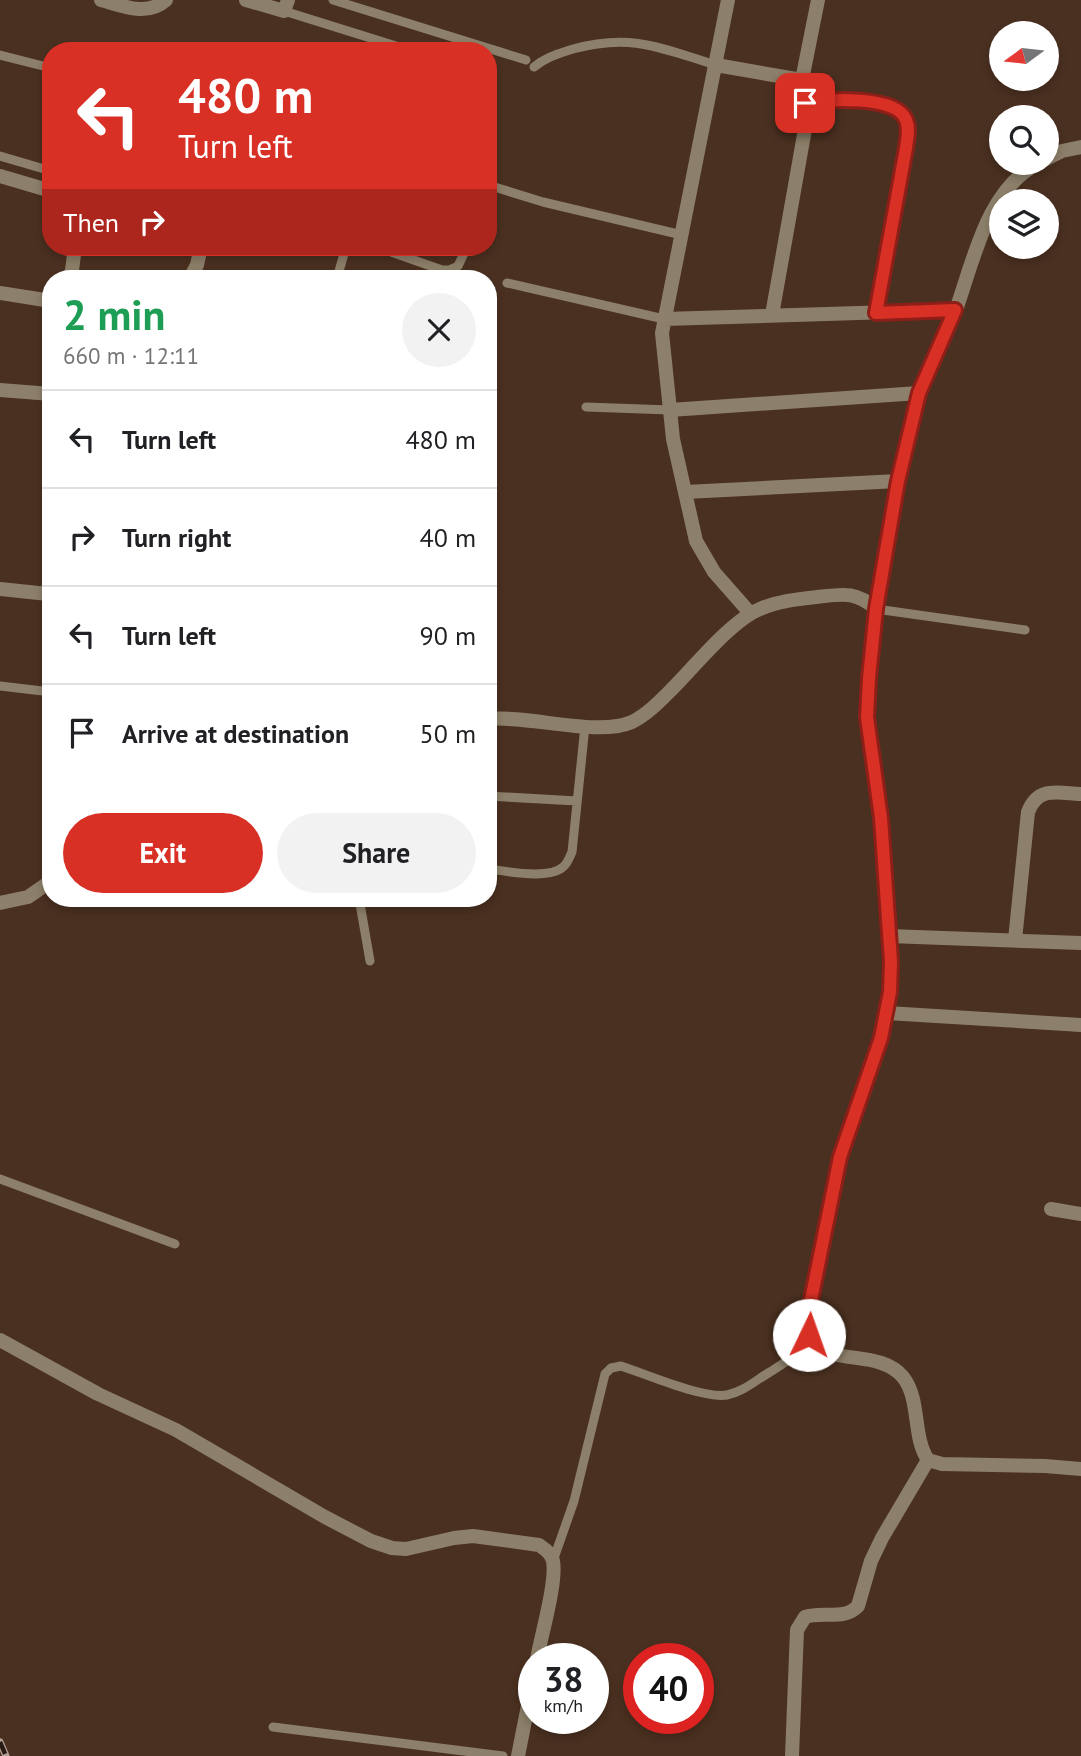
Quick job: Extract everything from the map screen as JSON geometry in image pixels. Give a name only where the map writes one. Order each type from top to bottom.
[{"type":"street","points":[[102,0],[140,10],[159,7],[166,0]]},
{"type":"street","points":[[246,0],[286,6]]},
{"type":"street","points":[[728,0],[662,333],[673,439],[696,541],[714,572],[750,613]]},
{"type":"street","points":[[772,315],[800,164],[805,129],[802,80],[818,0]]},
{"type":"street","points":[[716,65],[802,80]]},
{"type":"street","points":[[805,103],[825,99],[848,99],[892,108],[906,118],[906,148],[876,313]]},
{"type":"street","points":[[1059,152],[1081,147]]},
{"type":"street","points":[[1022,175],[1000,197],[977,248],[955,310],[919,393],[898,481],[876,609],[867,717],[881,818],[890,992],[887,1013],[840,1157],[809,1310],[809,1335],[816,1346],[826,1352],[878,1362],[899,1373],[910,1391],[922,1451],[928,1460],[942,1464],[1081,1469]]},
{"type":"street","points":[[0,176],[42,188]]},
{"type":"street","points":[[0,293],[42,300]]},
{"type":"street","points":[[664,319],[955,310]]},
{"type":"street","points":[[0,390],[42,393]]},
{"type":"street","points":[[670,410],[919,393]]},
{"type":"street","points":[[686,492],[898,481]]},
{"type":"street","points":[[0,589],[42,593]]},
{"type":"street","points":[[497,719],[533,720],[605,728],[632,722],[654,707],[750,613],[783,601],[833,595],[865,598],[876,609]]},
{"type":"street","points":[[1015,940],[1028,812],[1033,800],[1044,793],[1081,794]]},
{"type":"street","points":[[0,902],[28,897],[42,887]]},
{"type":"street","points":[[889,936],[1081,943]]},
{"type":"street","points":[[887,1013],[1081,1025]]},
{"type":"street","points":[[1051,1209],[1081,1214]]},
{"type":"street","points":[[0,1340],[98,1394],[177,1430],[370,1541],[406,1549],[473,1536],[539,1545],[548,1551],[553,1561],[553,1576],[540,1643]]},
{"type":"street","points":[[792,1756],[797,1630],[800,1622],[814,1614],[841,1615],[854,1611],[858,1606],[871,1561],[882,1538],[928,1460]]},
{"type":"street","points":[[518,1756],[522,1734]]},
{"type":"lane","points":[[333,0],[462,42]]},
{"type":"lane","points":[[286,6],[387,42]]},
{"type":"lane","points":[[497,53],[530,64],[596,44],[624,41],[645,43],[716,65]]},
{"type":"lane","points":[[0,55],[42,66]]},
{"type":"lane","points":[[0,156],[42,168]]},
{"type":"lane","points":[[497,188],[543,202],[682,235]]},
{"type":"lane","points":[[402,256],[442,270]]},
{"type":"lane","points":[[507,283],[664,319]]},
{"type":"lane","points":[[586,407],[670,410]]},
{"type":"lane","points":[[876,609],[1025,629]]},
{"type":"lane","points":[[0,686],[42,691]]},
{"type":"lane","points":[[497,870],[545,874],[557,872],[566,866],[572,852],[585,726]]},
{"type":"lane","points":[[497,797],[577,801]]},
{"type":"lane","points":[[361,907],[370,961]]},
{"type":"lane","points":[[0,1179],[175,1244]]},
{"type":"lane","points":[[553,1561],[574,1501],[605,1374],[611,1368],[621,1366],[699,1392],[715,1396],[729,1395],[744,1389],[789,1361],[802,1350],[809,1335]]},
{"type":"lane","points":[[273,1727],[503,1756]]},
{"type":"railway","points":[[0,1742],[6,1756]]},
{"type":"route","points":[[805,103],[825,99],[848,99],[885,106],[899,111],[906,118],[906,148],[876,313],[955,310],[919,393],[898,481],[876,609],[867,717],[881,818],[891,962],[890,992],[881,1038],[840,1157],[809,1310],[809,1335]]}]
